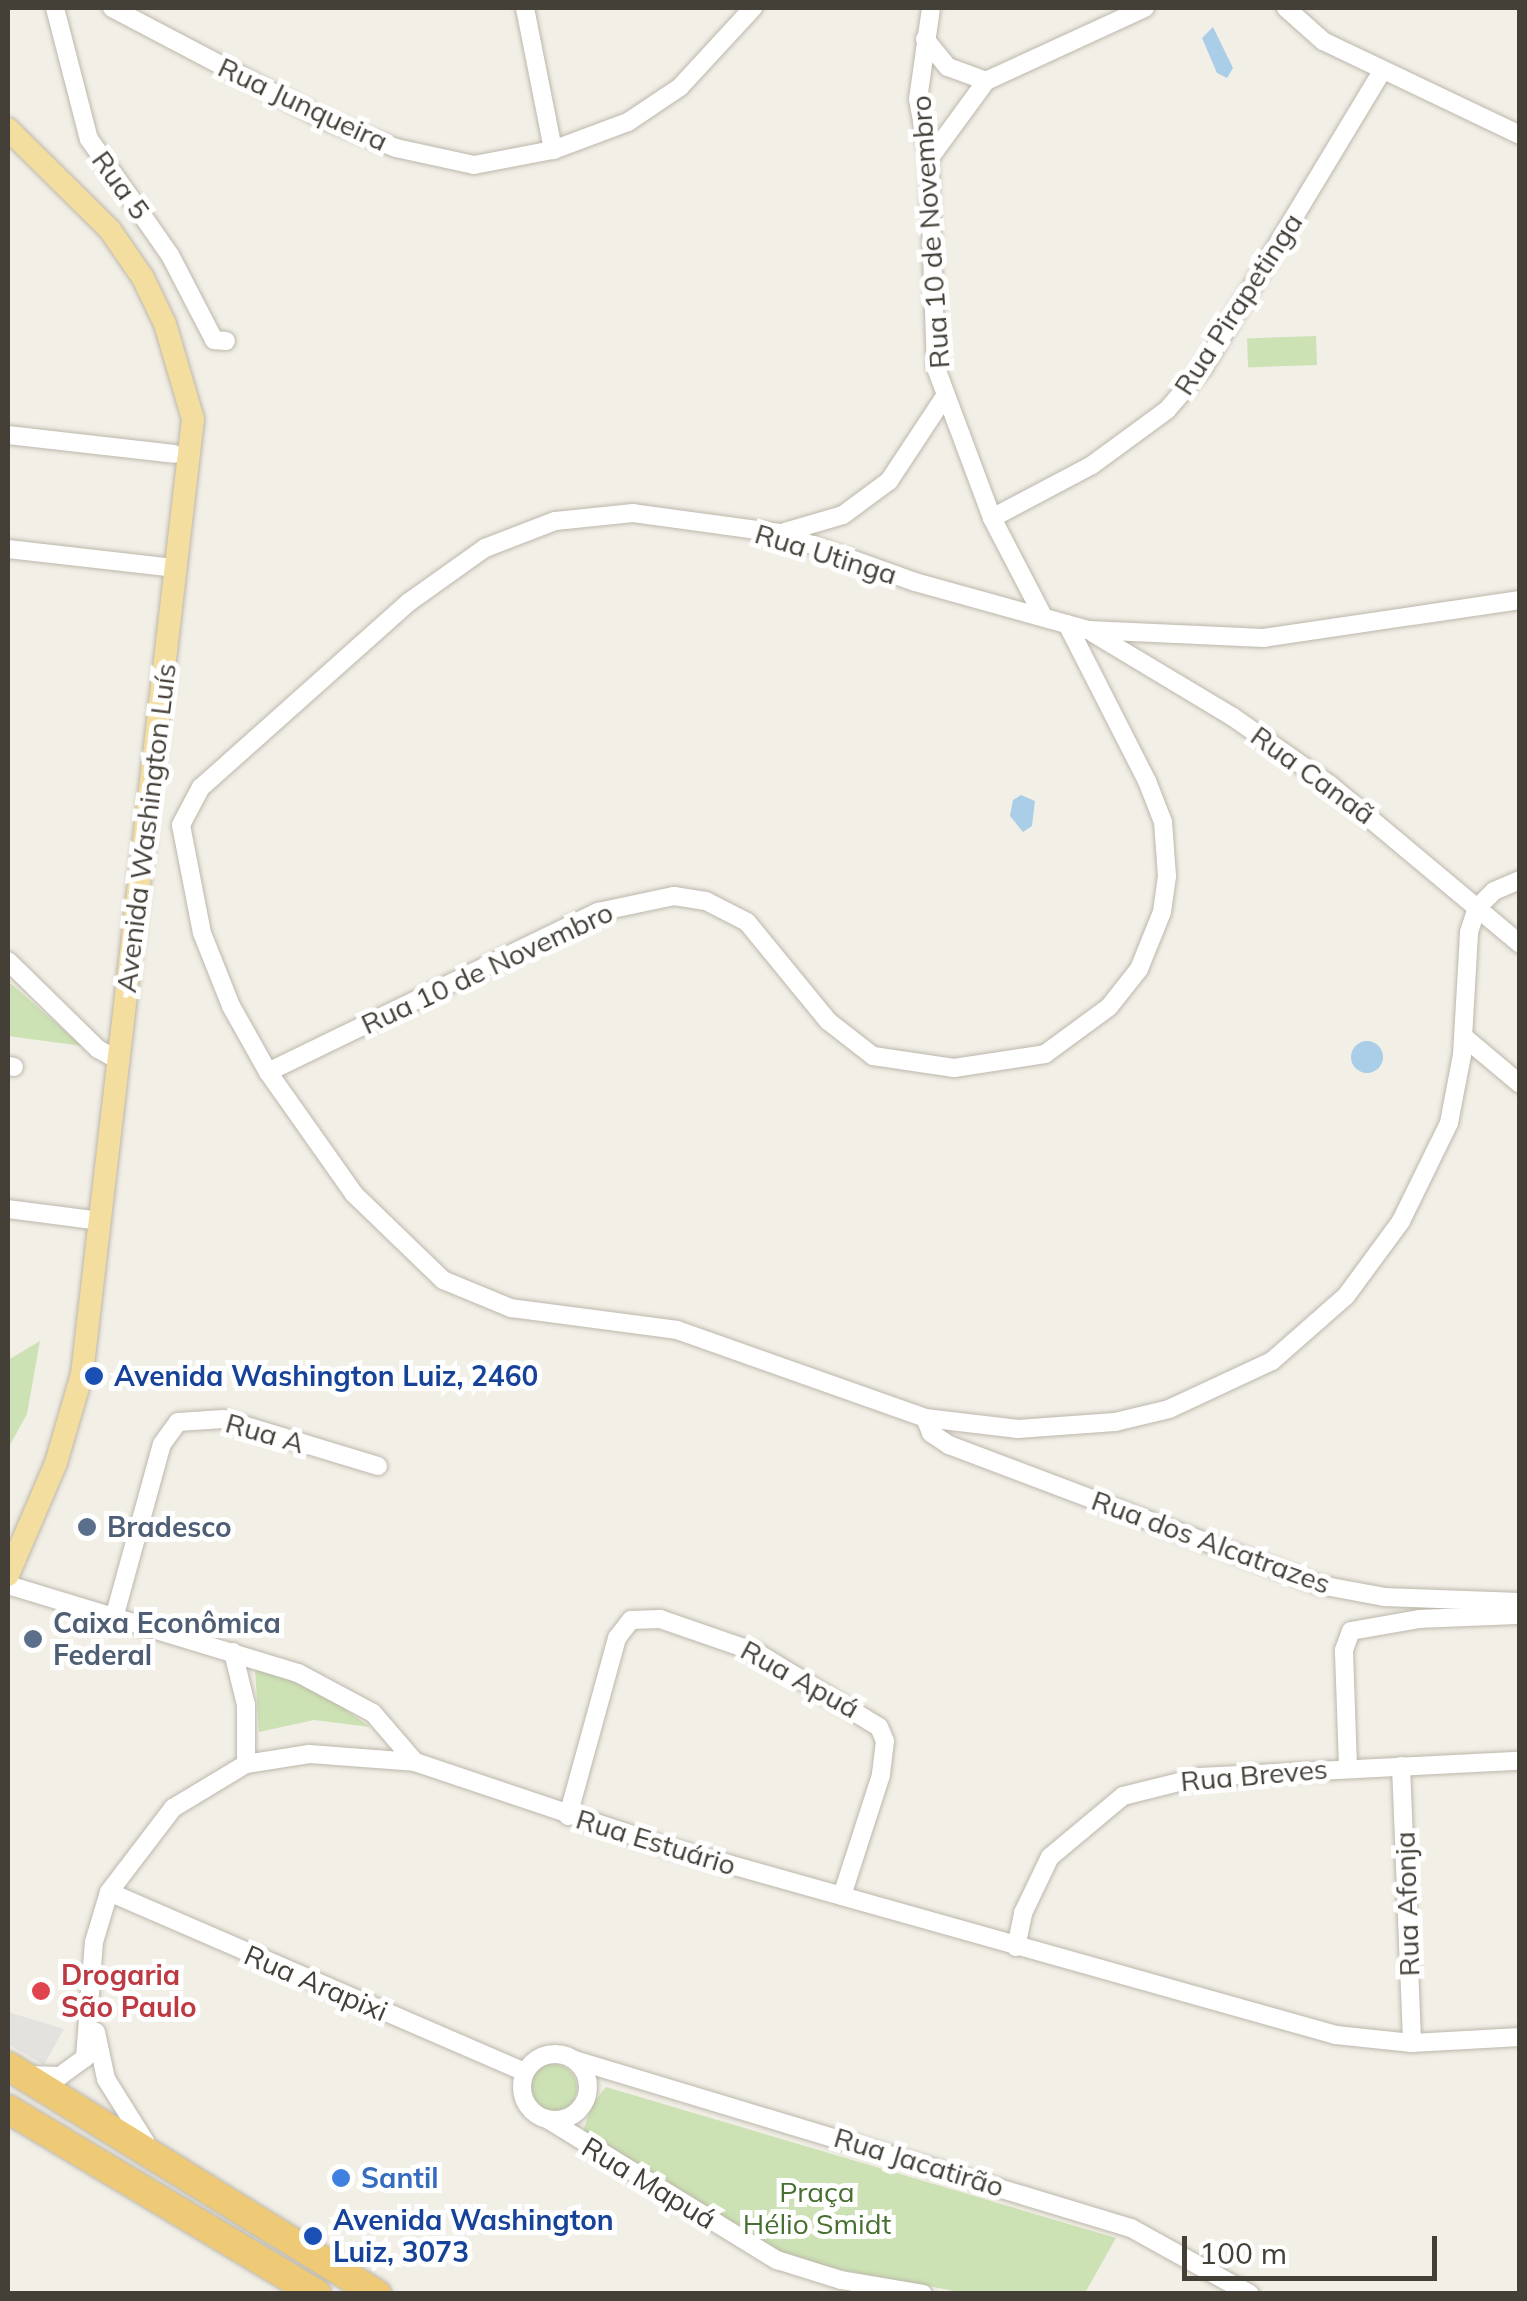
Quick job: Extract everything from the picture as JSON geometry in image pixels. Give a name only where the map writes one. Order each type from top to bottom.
[{"type":"highway","points":[[13,2070],[376,2294]]},
{"type":"highway","points":[[8,2109],[317,2294]]},
{"type":"main road","name":"Avenida Washington Luís","points":[[8,128],[110,230],[143,278],[165,324],[192,419],[76,1401],[8,1575]]},
{"type":"street","name":"Rua 5","points":[[55,8],[88,140],[170,254],[214,340],[226,341]]},
{"type":"street","name":"Rua Junqueira","points":[[112,8],[325,120],[396,148],[474,165],[554,150],[628,122],[659,103],[753,8]]},
{"type":"street","points":[[525,8],[554,150]]},
{"type":"street","name":"Rua 10 de Novembro","points":[[931,8],[918,99],[929,159],[930,300],[945,396],[992,518],[1042,616]]},
{"type":"street","points":[[929,159],[986,81],[1145,8]]},
{"type":"street","points":[[1286,8],[1324,41],[1520,135]]},
{"type":"street","points":[[924,39],[948,67],[986,81]]},
{"type":"street","name":"Rua Pirapetinga","points":[[992,518],[1092,465],[1168,410],[1203,368],[1382,71]]},
{"type":"street","points":[[779,533],[809,528],[862,504],[889,481],[945,396]]},
{"type":"street","points":[[8,436],[174,454]]},
{"type":"street","name":"Rua Utinga","points":[[181,825],[200,788],[409,602],[485,548],[555,522],[599,514],[779,533],[915,582],[1088,630],[1264,638],[1520,600]]},
{"type":"street","points":[[8,550],[167,567]]},
{"type":"street","name":"Rua 10 de Novembro","points":[[268,1072],[598,912],[674,896],[706,901],[747,922],[828,1021],[873,1056],[954,1068],[1045,1054],[1098,1017],[1139,969],[1162,912],[1167,876],[1163,822],[1147,781],[1067,624]]},
{"type":"street","name":"Rua Canaã","points":[[1088,630],[1233,716],[1330,785],[1520,944]]},
{"type":"street","name":"Rua dos Alcatrazes","points":[[181,825],[202,932],[231,1006],[268,1072],[354,1194],[413,1255],[461,1290],[534,1312],[677,1330],[925,1418],[1018,1430],[1115,1422],[1170,1409],[1272,1361],[1346,1296],[1401,1221],[1449,1123],[1464,1038],[1465,966],[1477,908]]},
{"type":"street","points":[[1477,908],[1494,891],[1520,880]]},
{"type":"street","points":[[8,960],[98,1050],[118,1060]]},
{"type":"street","points":[[1464,1038],[1520,1084]]},
{"type":"street","points":[[8,1208],[100,1222]]},
{"type":"street","name":"Rua dos Alcatrazes","points":[[925,1418],[930,1434],[949,1444],[1320,1585],[1384,1597],[1520,1602]]},
{"type":"street","name":"Rua A","points":[[114,1618],[162,1444],[178,1422],[222,1419],[378,1466]]},
{"type":"street","name":"Rua Estuário","points":[[8,1585],[232,1652],[337,1691],[373,1713],[415,1762],[568,1816],[1016,1947],[1335,2028],[1412,2042],[1466,2030],[1520,2037]]},
{"type":"street","points":[[1348,1768],[1344,1650],[1350,1631],[1420,1619],[1520,1615]]},
{"type":"street","name":"Rua Apuá","points":[[568,1816],[617,1638],[631,1620],[660,1619],[756,1652],[878,1727],[885,1741],[881,1775],[842,1896]]},
{"type":"street","points":[[232,1652],[246,1705],[246,1764]]},
{"type":"street","points":[[13,2070],[60,2076],[77,2068],[89,2046],[94,1942],[109,1892],[173,1808],[246,1764],[343,1754],[415,1762]]},
{"type":"street","name":"Rua Breves","points":[[1016,1947],[1023,1913],[1050,1857],[1123,1796],[1198,1777],[1520,1761]]},
{"type":"street","name":"Rua Afonja","points":[[1402,1766],[1412,2042]]},
{"type":"street","name":"Rua Arapixi","points":[[109,1892],[525,2072]]},
{"type":"street","points":[[92,2006],[106,2079],[140,2137],[170,2168]]},
{"type":"street","points":[[546,2054],[575,2060],[587,2078],[585,2100],[570,2116],[549,2120],[525,2102],[525,2072],[546,2054]]},
{"type":"street","name":"Rua Jacatirão","points":[[575,2060],[1131,2228],[1250,2294]]},
{"type":"street","name":"Rua Mapuá","points":[[549,2120],[777,2260],[842,2280],[922,2294]]},
{"type":"green space","points":[[1316,336],[1317,365],[1248,367],[1247,338]]},
{"type":"green space","points":[[8,981],[82,1046],[8,1036]]},
{"type":"green space","points":[[40,1341],[27,1414],[10,1445],[8,1360]]},
{"type":"green space","points":[[255,1668],[319,1691],[370,1727],[314,1720],[259,1732]]},
{"type":"green space","points":[[553,2064],[570,2071],[577,2088],[570,2105],[553,2112],[536,2105],[529,2088],[536,2071]]},
{"type":"green space","name":"Praça Hélio Smidt","points":[[606,2087],[1116,2238],[1085,2293],[965,2293],[796,2261],[582,2135],[591,2106]]},
{"type":"shaded area","points":[[8,2012],[64,2029],[44,2065],[8,2044]]},
{"type":"water","points":[[1213,27],[1233,68],[1227,78],[1217,73],[1202,38]]},
{"type":"water","points":[[1021,795],[1035,801],[1032,826],[1023,832],[1010,816],[1013,800]]},
{"type":"water","points":[[1367,1041],[1378,1046],[1383,1057],[1378,1068],[1367,1073],[1356,1068],[1351,1057],[1356,1046]]},
{"type":"place","name":"Avenida Washington Luiz, 2460","points":[[94,1376]]},
{"type":"place","name":"Bradesco","points":[[87,1527]]},
{"type":"place","name":"Caixa Econômica Federal","points":[[33,1639]]},
{"type":"place","name":"Drogaria São Paulo","points":[[41,1991]]},
{"type":"place","name":"Santil","points":[[341,2178]]},
{"type":"place","name":"Avenida Washington Luiz, 3073","points":[[313,2236]]}]
